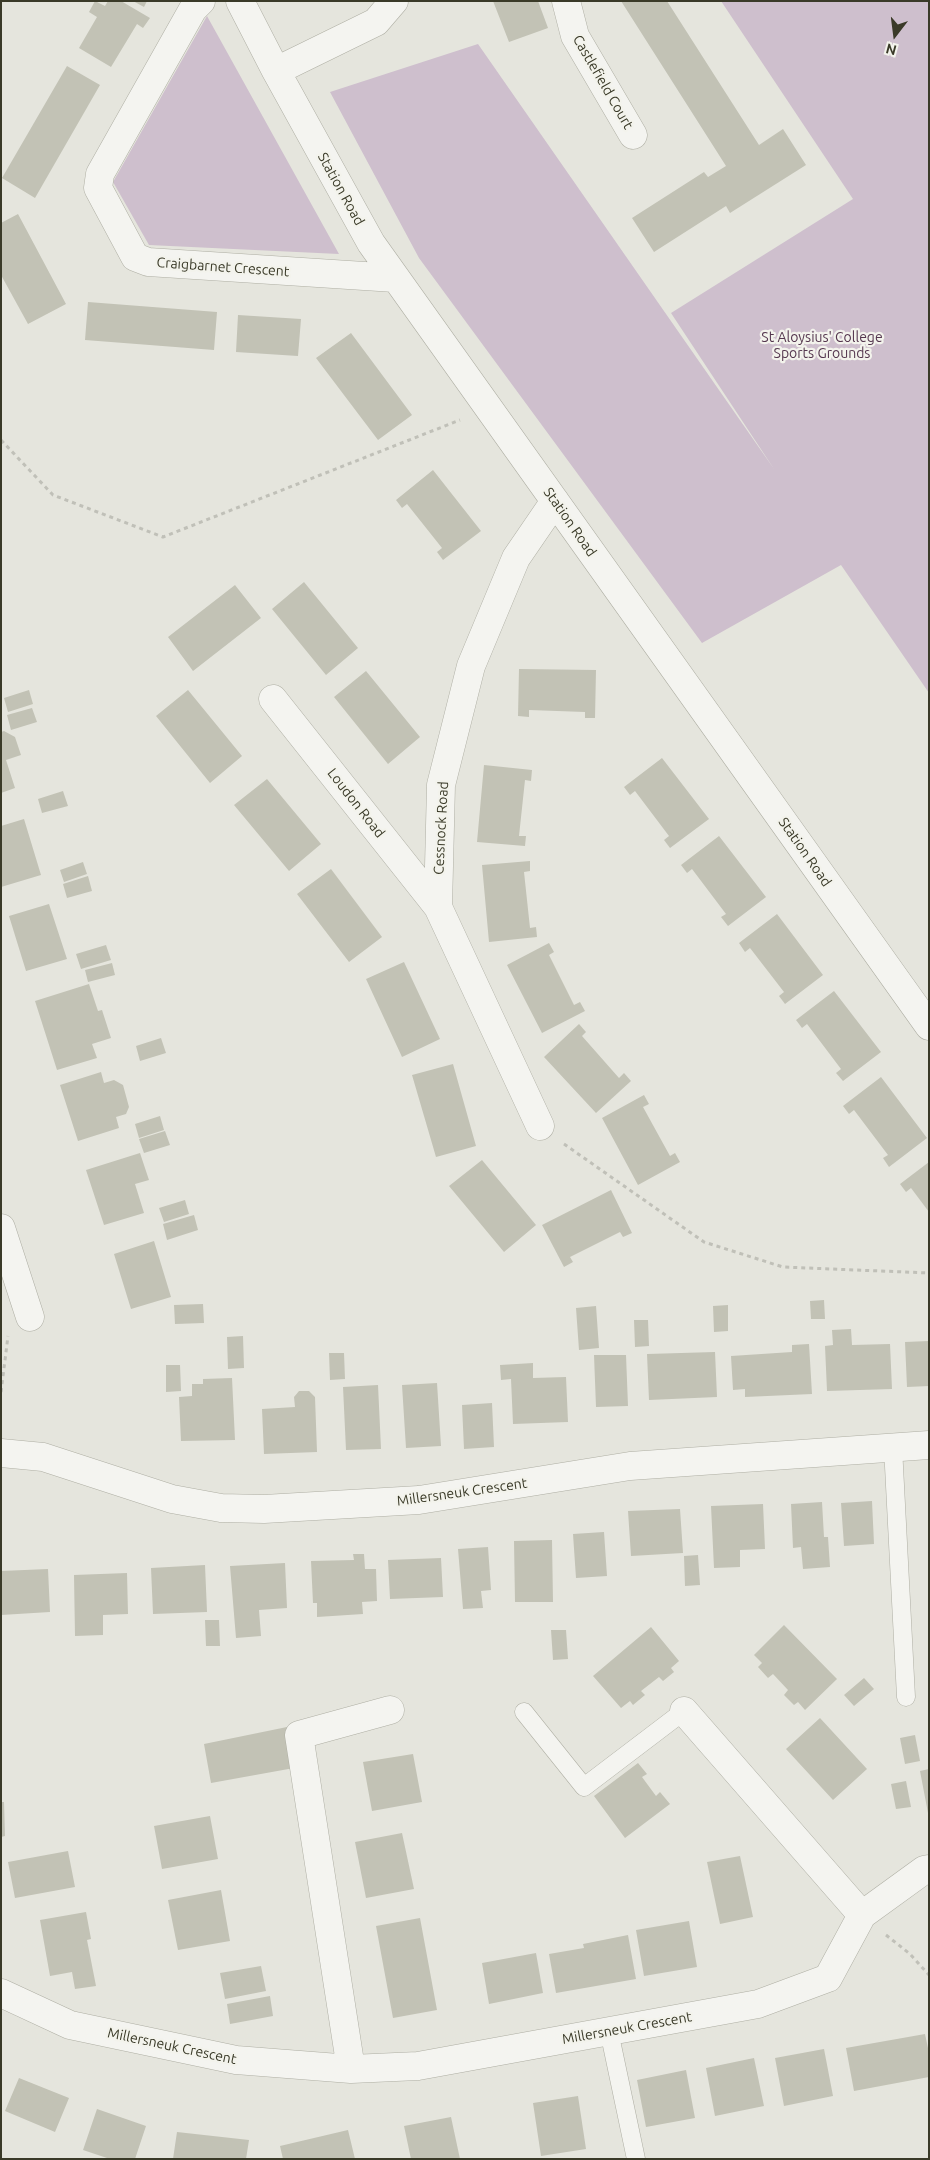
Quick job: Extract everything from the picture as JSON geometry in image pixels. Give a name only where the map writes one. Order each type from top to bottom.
[{"type":"street","name":"Craigbarnet Crescent","points":[[201,1],[194,9],[100,174],[98,188],[134,257],[148,262],[395,278]]},
{"type":"street","name":"Station Road","points":[[240,1],[276,71],[371,243],[929,1026]]},
{"type":"street","points":[[276,71],[376,22],[394,1]]},
{"type":"street","name":"Castlefield Court","points":[[566,1],[575,36],[633,134]]},
{"type":"street","name":"Cessnock Road","points":[[540,1126],[438,907],[441,785],[471,666],[516,558],[555,501]]},
{"type":"street","name":"Loudon Road","points":[[273,699],[438,907]]},
{"type":"street","points":[[1,1228],[30,1317]]},
{"type":"street","name":"Millersneuk Crescent","points":[[1,1453],[42,1457],[172,1499],[221,1508],[264,1509],[419,1500],[630,1466],[929,1445]]},
{"type":"street","points":[[351,2070],[299,1735],[390,1710]]},
{"type":"street","points":[[684,1710],[862,1915]]},
{"type":"street","name":"Millersneuk Crescent","points":[[1,1993],[70,2024],[236,2060],[351,2070],[418,2066],[758,2004],[828,1978],[862,1915],[924,1870],[929,1869]]},
{"type":"lane","points":[[893,1447],[906,1697]]},
{"type":"lane","points":[[524,1712],[584,1787],[684,1710]]},
{"type":"lane","points":[[609,2031],[636,2159]]},
{"type":"path","points":[[1,440],[52,495],[163,537],[488,408]]},
{"type":"path","points":[[540,1126],[704,1242],[783,1266],[929,1273]]},
{"type":"path","points":[[1,1392],[9,1325],[30,1317]]},
{"type":"path","points":[[862,1915],[910,1954],[929,1975]]},
{"type":"green space","name":"St Aloysius' College Sports Grounds","points":[[721,1],[929,1],[929,693],[841,565],[702,643],[419,258],[330,92],[478,44],[774,469],[671,313],[853,199]]},
{"type":"green space","points":[[207,16],[339,254],[149,245],[113,182]]},
{"type":"building","points":[[95,1],[105,6],[108,1],[121,1],[150,18],[143,28],[137,24],[111,67],[79,48],[97,17],[89,12]]},
{"type":"building","points":[[133,1],[147,1],[144,7]]},
{"type":"building","points":[[493,1],[538,1],[548,28],[509,42]]},
{"type":"building","points":[[621,1],[667,1],[759,145],[783,129],[806,165],[730,213],[726,206],[654,252],[632,218],[704,172],[708,177],[726,166]]},
{"type":"building","points":[[67,66],[100,85],[35,198],[2,178]]},
{"type":"building","points":[[18,214],[66,304],[28,324],[1,275],[1,223]]},
{"type":"building","points":[[88,302],[217,312],[214,350],[85,340]]},
{"type":"building","points":[[238,315],[301,319],[298,356],[236,352]]},
{"type":"building","points":[[351,333],[412,415],[378,440],[316,358]]},
{"type":"building","points":[[433,470],[481,531],[443,560],[437,552],[442,548],[407,504],[402,508],[396,500]]},
{"type":"building","points":[[304,582],[358,648],[326,675],[272,609]]},
{"type":"building","points":[[235,585],[261,618],[193,671],[168,637]]},
{"type":"building","points":[[519,669],[596,670],[595,718],[585,718],[585,712],[529,710],[529,717],[518,716]]},
{"type":"building","points":[[366,671],[420,737],[388,764],[334,697]]},
{"type":"building","points":[[29,690],[33,704],[8,712],[4,698]]},
{"type":"building","points":[[188,690],[242,756],[210,783],[156,716]]},
{"type":"building","points":[[32,708],[37,722],[11,730],[7,715]]},
{"type":"building","points":[[4,731],[15,737],[21,755],[6,760],[15,788],[1,793],[1,732]]},
{"type":"building","points":[[662,758],[709,819],[670,848],[664,840],[669,836],[635,791],[630,795],[624,787]]},
{"type":"building","points":[[484,765],[532,770],[531,781],[525,780],[519,836],[526,836],[525,846],[477,842]]},
{"type":"building","points":[[267,779],[321,844],[289,871],[234,805]]},
{"type":"building","points":[[63,791],[68,806],[42,813],[38,799]]},
{"type":"building","points":[[24,819],[41,875],[1,887],[1,826]]},
{"type":"building","points":[[719,836],[766,897],[728,926],[721,917],[726,914],[692,869],[687,873],[681,865]]},
{"type":"building","points":[[530,861],[530,871],[524,872],[530,928],[536,927],[537,937],[489,942],[482,865]]},
{"type":"building","points":[[83,862],[87,874],[64,882],[60,870]]},
{"type":"building","points":[[331,869],[382,937],[349,962],[297,894]]},
{"type":"building","points":[[88,876],[92,891],[67,898],[63,884]]},
{"type":"building","points":[[49,904],[67,959],[26,971],[9,916]]},
{"type":"building","points":[[777,914],[823,975],[785,1004],[779,996],[784,992],[750,948],[745,952],[739,943]]},
{"type":"building","points":[[549,943],[554,952],[549,955],[574,1005],[580,1002],[585,1011],[542,1033],[507,965]]},
{"type":"building","points":[[106,945],[111,960],[81,969],[76,954]]},
{"type":"building","points":[[404,962],[440,1039],[402,1057],[366,979]]},
{"type":"building","points":[[112,963],[115,975],[88,982],[85,970]]},
{"type":"building","points":[[89,984],[98,1011],[102,1010],[111,1038],[92,1044],[97,1058],[57,1070],[35,1001]]},
{"type":"building","points":[[834,991],[881,1052],[843,1081],[836,1073],[841,1069],[807,1024],[802,1028],[796,1020]]},
{"type":"building","points":[[579,1024],[586,1032],[582,1036],[619,1078],[624,1073],[631,1081],[596,1113],[544,1057]]},
{"type":"building","points":[[161,1038],[166,1053],[140,1061],[136,1046]]},
{"type":"building","points":[[453,1064],[476,1146],[436,1157],[412,1075]]},
{"type":"building","points":[[101,1072],[104,1083],[114,1080],[123,1085],[129,1107],[126,1114],[116,1117],[119,1128],[78,1141],[60,1085]]},
{"type":"building","points":[[881,1077],[927,1138],[889,1167],[883,1158],[888,1155],[854,1110],[849,1114],[843,1106]]},
{"type":"building","points":[[644,1095],[649,1104],[643,1107],[670,1156],[675,1153],[680,1162],[638,1185],[602,1118]]},
{"type":"building","points":[[160,1116],[164,1130],[139,1138],[135,1124]]},
{"type":"building","points":[[165,1131],[170,1145],[144,1153],[139,1139]]},
{"type":"building","points":[[140,1153],[149,1180],[135,1184],[144,1213],[104,1225],[86,1170]]},
{"type":"building","points":[[482,1160],[536,1225],[504,1252],[449,1186]]},
{"type":"building","points":[[929,1162],[929,1212],[911,1188],[906,1192],[900,1184]]},
{"type":"building","points":[[611,1190],[632,1233],[623,1237],[620,1232],[570,1257],[573,1262],[564,1267],[542,1225]]},
{"type":"building","points":[[185,1200],[189,1214],[164,1222],[159,1208]]},
{"type":"building","points":[[194,1215],[198,1230],[167,1240],[163,1224]]},
{"type":"building","points":[[154,1241],[171,1297],[131,1309],[114,1254]]},
{"type":"building","points":[[824,1300],[825,1319],[811,1319],[810,1301]]},
{"type":"building","points":[[203,1304],[204,1323],[175,1324],[174,1305]]},
{"type":"building","points":[[728,1305],[728,1331],[714,1332],[713,1306]]},
{"type":"building","points":[[596,1306],[599,1348],[579,1350],[576,1308]]},
{"type":"building","points":[[634,1320],[648,1320],[649,1346],[635,1347]]},
{"type":"building","points":[[851,1329],[852,1345],[890,1344],[892,1389],[827,1391],[825,1346],[833,1345],[832,1330]]},
{"type":"building","points":[[243,1336],[244,1368],[228,1369],[227,1337]]},
{"type":"building","points":[[929,1341],[929,1386],[907,1387],[905,1342]]},
{"type":"building","points":[[809,1344],[812,1394],[745,1397],[745,1389],[733,1390],[731,1356],[792,1352],[792,1345]]},
{"type":"building","points":[[715,1352],[717,1397],[649,1400],[647,1354]]},
{"type":"building","points":[[329,1353],[344,1353],[345,1379],[330,1380]]},
{"type":"building","points":[[594,1355],[626,1355],[628,1406],[596,1407]]},
{"type":"building","points":[[533,1363],[533,1378],[566,1377],[568,1422],[513,1424],[511,1379],[501,1380],[500,1365]]},
{"type":"building","points":[[166,1365],[180,1365],[181,1391],[166,1392]]},
{"type":"building","points":[[232,1378],[235,1440],[181,1441],[179,1397],[192,1396],[192,1384],[203,1384],[203,1379]]},
{"type":"building","points":[[437,1383],[441,1446],[406,1448],[402,1385]]},
{"type":"building","points":[[378,1385],[381,1449],[346,1450],[343,1387]]},
{"type":"building","points":[[299,1391],[309,1391],[315,1397],[317,1452],[264,1454],[262,1409],[295,1407],[294,1397]]},
{"type":"building","points":[[492,1403],[494,1447],[464,1449],[462,1405]]},
{"type":"building","points":[[872,1501],[874,1544],[844,1546],[841,1503]]},
{"type":"building","points":[[822,1502],[824,1537],[828,1537],[830,1567],[803,1569],[801,1547],[793,1548],[791,1504]]},
{"type":"building","points":[[763,1504],[765,1549],[740,1550],[740,1567],[714,1568],[711,1506]]},
{"type":"building","points":[[680,1509],[683,1553],[631,1556],[628,1511]]},
{"type":"building","points":[[604,1532],[607,1576],[576,1578],[573,1534]]},
{"type":"building","points":[[552,1540],[553,1602],[515,1602],[514,1541]]},
{"type":"building","points":[[488,1547],[491,1590],[481,1591],[483,1608],[463,1609],[458,1549]]},
{"type":"building","points":[[353,1554],[364,1554],[365,1569],[376,1569],[377,1601],[362,1602],[363,1614],[317,1617],[317,1603],[313,1603],[311,1561],[354,1560]]},
{"type":"building","points":[[698,1555],[700,1585],[685,1586],[684,1556]]},
{"type":"building","points":[[441,1558],[443,1597],[390,1599],[388,1560]]},
{"type":"building","points":[[285,1563],[287,1608],[259,1610],[261,1636],[236,1638],[230,1566]]},
{"type":"building","points":[[205,1565],[207,1612],[153,1614],[151,1568]]},
{"type":"building","points":[[48,1569],[50,1612],[1,1615],[1,1571]]},
{"type":"building","points":[[127,1573],[128,1614],[103,1615],[103,1635],[75,1636],[74,1575]]},
{"type":"building","points":[[205,1620],[219,1620],[220,1646],[206,1646]]},
{"type":"building","points":[[784,1625],[837,1679],[805,1710],[798,1702],[794,1705],[784,1695],[788,1690],[773,1674],[768,1678],[758,1667],[762,1663],[754,1655]]},
{"type":"building","points":[[651,1627],[679,1661],[671,1668],[674,1672],[663,1681],[659,1677],[641,1691],[645,1695],[633,1705],[630,1701],[621,1708],[593,1676]]},
{"type":"building","points":[[551,1630],[566,1630],[568,1659],[553,1660]]},
{"type":"building","points":[[864,1678],[874,1689],[854,1706],[844,1695]]},
{"type":"building","points":[[820,1718],[867,1769],[833,1800],[786,1749]]},
{"type":"building","points":[[287,1727],[294,1768],[211,1783],[204,1744]]},
{"type":"building","points":[[915,1735],[920,1761],[905,1764],[900,1738]]},
{"type":"building","points":[[413,1754],[422,1802],[372,1811],[363,1762]]},
{"type":"building","points":[[638,1763],[647,1774],[642,1777],[656,1796],[660,1792],[670,1804],[625,1838],[594,1796]]},
{"type":"building","points":[[929,1769],[929,1813],[928,1813],[920,1771]]},
{"type":"building","points":[[906,1781],[911,1807],[896,1809],[891,1784]]},
{"type":"building","points":[[1,1802],[4,1802],[5,1836],[1,1837]]},
{"type":"building","points":[[210,1816],[218,1859],[162,1869],[154,1826]]},
{"type":"building","points":[[402,1833],[414,1889],[366,1898],[355,1842]]},
{"type":"building","points":[[68,1851],[75,1887],[15,1898],[8,1862]]},
{"type":"building","points":[[740,1856],[753,1917],[720,1924],[707,1862]]},
{"type":"building","points":[[221,1890],[230,1941],[178,1950],[168,1900]]},
{"type":"building","points":[[86,1912],[91,1939],[87,1940],[96,1986],[75,1989],[72,1972],[50,1976],[40,1920]]},
{"type":"building","points":[[420,1918],[437,2010],[393,2018],[376,1926]]},
{"type":"building","points":[[689,1921],[697,1967],[644,1976],[636,1930]]},
{"type":"building","points":[[628,1935],[636,1979],[556,1993],[549,1954],[584,1948],[583,1944]]},
{"type":"building","points":[[536,1953],[543,1993],[489,2004],[482,1963]]},
{"type":"building","points":[[261,1966],[266,1991],[225,1999],[220,1973]]},
{"type":"building","points":[[270,1996],[273,2016],[230,2024],[227,2004]]},
{"type":"building","points":[[925,2034],[929,2053],[929,2077],[854,2091],[846,2048]]},
{"type":"building","points":[[824,2049],[833,2096],[784,2106],[775,2058]]},
{"type":"building","points":[[754,2058],[764,2106],[715,2116],[706,2068]]},
{"type":"building","points":[[686,2070],[695,2118],[646,2127],[637,2080]]},
{"type":"building","points":[[19,2078],[69,2098],[55,2132],[5,2111]]},
{"type":"building","points":[[578,2096],[586,2149],[541,2156],[533,2103]]},
{"type":"building","points":[[97,2109],[146,2126],[135,2159],[110,2159],[83,2150]]},
{"type":"building","points":[[451,2117],[460,2159],[411,2159],[404,2126]]},
{"type":"building","points":[[348,2130],[355,2159],[283,2159],[280,2146]]},
{"type":"building","points":[[177,2132],[249,2140],[246,2159],[173,2159]]}]
